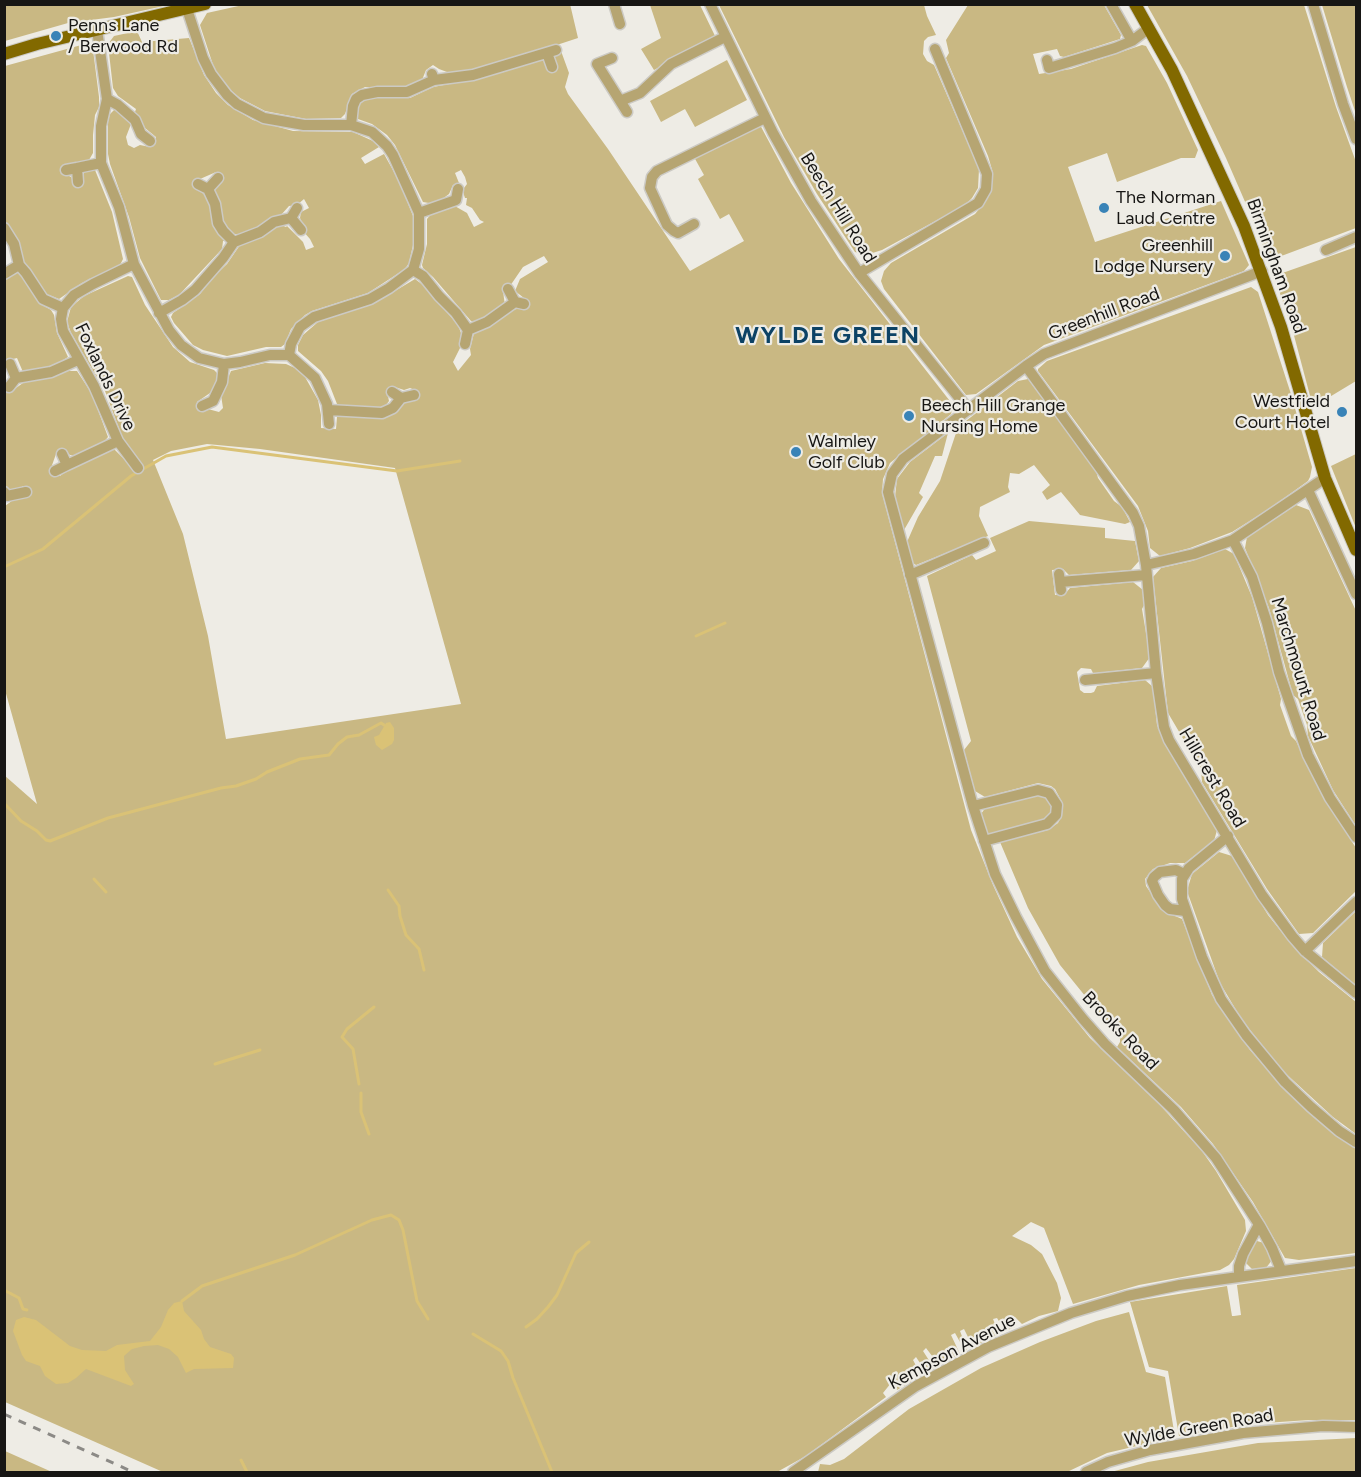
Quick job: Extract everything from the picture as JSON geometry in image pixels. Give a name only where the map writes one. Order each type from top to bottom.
[{"type":"main road","points":[[4,54],[205,4]]},
{"type":"main road","name":"Birmingham Road","points":[[1135,4],[1172,70],[1244,226],[1281,327],[1325,478],[1356,550]]},
{"type":"street","points":[[614,4],[620,24]]},
{"type":"street","name":"Beech Hill Road","points":[[710,4],[765,118],[811,201],[859,273],[969,410]]},
{"type":"street","points":[[1111,4],[1132,41]]},
{"type":"street","points":[[1313,4],[1356,139]]},
{"type":"street","points":[[188,9],[203,58],[211,74],[237,104],[264,118],[283,122],[304,125],[351,125],[372,132],[387,146],[399,165],[419,213],[419,249],[412,270],[370,299],[314,317],[300,327],[291,344],[289,355]]},
{"type":"street","points":[[1047,60],[1048,68],[1115,48],[1132,41],[1149,28]]},
{"type":"street","points":[[97,30],[107,99],[101,126],[101,163],[119,207],[134,264],[169,330],[181,345],[199,358],[224,364],[270,355],[289,355],[315,378],[328,410],[328,424]]},
{"type":"street","points":[[620,101],[640,93],[672,64],[725,37]]},
{"type":"street","points":[[859,273],[978,203],[986,189],[987,174],[935,49]]},
{"type":"street","points":[[351,125],[353,106],[356,99],[362,95],[377,92],[407,92],[433,77],[473,75],[552,52],[552,67]]},
{"type":"street","points":[[612,58],[597,64],[627,112]]},
{"type":"street","points":[[107,99],[118,105],[135,120],[142,138]]},
{"type":"street","points":[[694,224],[678,233],[667,225],[650,188],[652,177],[657,171],[765,118]]},
{"type":"street","points":[[78,182],[72,169],[101,163]]},
{"type":"street","points":[[208,189],[218,178]]},
{"type":"street","points":[[198,184],[208,189],[215,204],[219,223],[223,231],[234,242]]},
{"type":"street","points":[[419,213],[456,200],[458,189]]},
{"type":"street","points":[[159,312],[195,290],[234,242],[260,232],[273,222],[294,213],[301,230]]},
{"type":"street","points":[[4,228],[14,244],[19,265],[43,299],[63,308]]},
{"type":"street","points":[[1326,250],[1356,237]]},
{"type":"street","name":"Foxlands Drive","points":[[134,264],[74,296],[63,308],[61,319],[63,332],[102,401],[118,441],[138,468]]},
{"type":"street","points":[[4,274],[19,265]]},
{"type":"street","points":[[412,270],[423,276],[456,313],[468,330],[465,344]]},
{"type":"street","name":"Greenhill Road","points":[[969,410],[1044,354],[1262,271]]},
{"type":"street","points":[[468,330],[520,303],[508,289]]},
{"type":"street","points":[[10,363],[12,382],[51,372],[78,360]]},
{"type":"street","points":[[212,405],[222,382],[224,364]]},
{"type":"street","name":"Hillcrest Road","points":[[1026,366],[1133,513],[1141,533],[1156,672],[1164,727],[1169,740],[1262,895],[1292,936],[1305,951],[1356,993]]},
{"type":"street","points":[[328,410],[382,413],[393,408],[396,395],[414,395]]},
{"type":"street","name":"Brooks Road","points":[[969,410],[903,459],[892,474],[889,498],[984,842],[1000,885],[1045,971],[1105,1044],[1153,1088],[1216,1158],[1260,1226],[1281,1270]]},
{"type":"street","points":[[55,471],[64,460],[118,441]]},
{"type":"street","points":[[1060,582],[1146,570],[1233,540],[1325,478]]},
{"type":"street","points":[[1308,490],[1356,594]]},
{"type":"street","points":[[4,492],[7,496],[26,492]]},
{"type":"street","name":"Marchmount Road","points":[[1233,540],[1252,577],[1267,623],[1279,672],[1308,755],[1330,798],[1356,837]]},
{"type":"street","points":[[910,575],[984,543]]},
{"type":"street","points":[[1085,680],[1156,672]]},
{"type":"street","points":[[973,806],[1038,790],[1049,793],[1057,805],[1056,815],[1047,824],[984,842]]},
{"type":"street","points":[[1228,836],[1195,862],[1184,874],[1180,886],[1185,911],[1221,999],[1246,1035],[1285,1082],[1311,1107],[1356,1142]]},
{"type":"street","points":[[1184,874],[1176,870],[1160,872],[1152,881],[1158,896],[1165,905],[1170,909],[1185,911]]},
{"type":"street","points":[[1305,951],[1356,902]]},
{"type":"street","points":[[1239,1276],[1243,1254],[1257,1227],[1260,1226]]},
{"type":"street","name":"Kempson Avenue","points":[[796,1472],[916,1386],[988,1347],[1071,1313],[1127,1296],[1239,1276],[1356,1261]]},
{"type":"street","name":"Wylde Green Road","points":[[1086,1473],[1108,1462],[1150,1450],[1243,1433],[1323,1426],[1356,1427]]},
{"type":"shaded area","points":[[570,4],[578,38],[493,66],[455,75],[433,65],[426,70],[422,80],[404,87],[365,87],[352,94],[345,114],[341,118],[306,119],[265,111],[240,98],[228,88],[214,68],[200,25],[207,13],[243,5]]},
{"type":"shaded area","points":[[4,5],[168,5],[114,17],[68,23],[5,41]]},
{"type":"shaded area","points":[[650,5],[700,5],[716,38],[654,70],[641,49],[661,38]]},
{"type":"shaded area","points":[[719,5],[924,5],[936,35],[924,41],[923,54],[927,61],[934,65],[979,169],[978,188],[972,198],[965,205],[882,250],[866,255],[855,252],[817,194],[784,137]]},
{"type":"shaded area","points":[[968,5],[1104,5],[1121,35],[1120,39],[1064,57],[1060,56],[1057,49],[1033,54],[1039,74],[1071,69],[1142,45],[1146,46],[1167,83],[1198,150],[1195,158],[1181,158],[1117,182],[1107,153],[1068,167],[1095,242],[1221,201],[1249,265],[1244,271],[1044,345],[976,394],[966,395],[884,289],[881,281],[884,271],[891,263],[975,214],[986,201],[991,190],[993,173],[988,156],[946,58],[949,53],[946,40]]},
{"type":"shaded area","points":[[1147,5],[1304,5],[1356,162],[1356,228],[1268,261],[1226,158],[1187,76]]},
{"type":"shaded area","points":[[1322,5],[1356,5],[1356,114],[1347,87]]},
{"type":"shaded area","points":[[137,31],[142,42],[189,38],[204,75],[216,93],[228,105],[253,120],[293,131],[353,132],[373,141],[379,147],[361,158],[365,164],[384,154],[399,181],[413,216],[415,233],[409,263],[405,269],[368,293],[305,315],[291,329],[285,344],[281,347],[266,347],[227,356],[193,345],[174,323],[171,317],[173,313],[200,294],[227,264],[240,245],[272,227],[287,226],[303,242],[306,250],[314,247],[303,231],[300,218],[301,212],[309,208],[304,199],[297,205],[289,206],[281,215],[252,230],[243,234],[233,234],[224,225],[214,193],[214,188],[221,183],[222,175],[216,172],[200,179],[197,188],[208,198],[225,241],[223,241],[222,249],[179,295],[169,300],[161,300],[140,258],[108,154],[108,121],[115,109],[123,114],[131,124],[126,137],[128,145],[134,148],[140,145],[150,147],[156,143],[156,137],[145,128],[135,112],[136,109],[118,96],[113,88],[108,44],[114,36]]},
{"type":"shaded area","points":[[85,44],[93,50],[99,97],[99,107],[95,115],[93,153],[89,160],[64,166],[67,175],[74,183],[82,185],[84,170],[95,170],[112,212],[123,259],[120,265],[82,283],[59,299],[47,296],[23,263],[16,237],[5,222],[5,66]]},
{"type":"shaded area","name":"Walmley Golf Club","points":[[561,51],[569,73],[565,87],[568,94],[690,271],[744,241],[729,214],[720,219],[698,179],[704,175],[694,157],[759,123],[791,183],[839,259],[953,405],[951,414],[890,463],[883,479],[882,493],[971,830],[1017,937],[1042,979],[1090,1038],[1159,1104],[1202,1151],[1245,1220],[1246,1231],[1234,1259],[1220,1270],[1139,1285],[1073,1304],[1044,1228],[1031,1222],[1012,1236],[1031,1245],[1042,1254],[1057,1283],[1061,1298],[1058,1311],[1022,1324],[1015,1317],[1009,1317],[1015,1327],[1005,1331],[997,1318],[993,1319],[999,1334],[973,1347],[964,1329],[960,1331],[967,1350],[965,1351],[955,1333],[951,1335],[960,1354],[939,1365],[926,1348],[923,1351],[934,1368],[926,1372],[916,1357],[913,1360],[921,1375],[897,1390],[891,1383],[883,1393],[886,1397],[806,1456],[777,1472],[163,1472],[5,1402],[4,775],[37,804],[5,690],[5,506],[17,497],[27,498],[31,492],[27,486],[11,491],[5,485],[5,392],[12,391],[27,380],[55,374],[68,368],[70,371],[77,371],[92,394],[108,437],[102,444],[76,456],[60,450],[51,468],[53,473],[60,476],[76,463],[114,449],[134,470],[141,466],[123,439],[105,391],[71,333],[67,322],[71,307],[84,296],[128,276],[132,277],[145,305],[173,347],[190,362],[214,370],[218,374],[217,382],[210,393],[197,402],[201,411],[208,409],[219,412],[223,408],[221,395],[231,371],[265,363],[286,364],[305,377],[318,400],[321,428],[336,429],[337,417],[345,414],[386,416],[395,411],[404,401],[414,400],[417,395],[415,390],[395,387],[387,392],[389,401],[383,409],[342,407],[337,404],[328,381],[321,371],[298,351],[303,335],[318,322],[375,303],[415,279],[458,325],[461,333],[460,348],[453,362],[458,371],[471,355],[470,349],[474,333],[495,322],[510,310],[524,308],[527,303],[515,291],[520,279],[548,262],[544,256],[523,267],[510,286],[503,291],[505,306],[479,323],[471,321],[422,265],[427,244],[427,219],[433,212],[453,205],[467,213],[474,227],[484,222],[472,208],[466,205],[465,177],[461,170],[455,173],[459,183],[453,185],[449,194],[441,200],[442,202],[430,206],[429,203],[423,202],[395,145],[387,135],[372,124],[358,119],[358,106],[363,101],[374,98],[410,98],[433,87],[471,80],[539,59],[545,61],[548,70],[555,68],[553,58]],"holes":[[[207,444],[395,468],[461,704],[226,739],[208,636],[183,534],[153,460],[171,451]]]},
{"type":"shaded area","points":[[727,60],[747,100],[695,127],[685,109],[661,122],[650,101]]},
{"type":"shaded area","points":[[1356,247],[1356,381],[1313,407],[1292,328],[1274,276]]},
{"type":"shaded area","points":[[20,272],[41,304],[51,310],[54,315],[57,333],[68,357],[51,368],[23,372],[17,358],[5,363],[5,277]]},
{"type":"shaded area","points":[[1251,287],[1258,292],[1290,391],[1312,467],[1310,477],[1308,481],[1269,509],[1232,532],[1190,548],[1160,556],[1150,548],[1148,531],[1138,506],[1038,369],[1047,361]]},
{"type":"shaded area","points":[[1028,379],[1096,471],[1098,478],[1114,501],[1122,507],[1130,522],[1125,524],[1080,515],[1061,492],[1047,500],[1042,492],[1050,485],[1034,465],[1019,474],[1010,473],[1008,487],[1010,492],[980,507],[979,516],[988,536],[916,565],[913,563],[907,542],[918,517],[940,481],[958,427],[1018,381]]},
{"type":"shaded area","points":[[948,433],[942,456],[935,456],[919,493],[923,497],[904,530],[895,497],[897,479],[910,462]]},
{"type":"shaded area","points":[[1356,454],[1356,528],[1331,466]]},
{"type":"shaded area","points":[[1296,505],[1309,510],[1356,611],[1356,826],[1333,790],[1308,736],[1307,725],[1298,699],[1293,695],[1269,608],[1245,548],[1247,537]]},
{"type":"shaded area","points":[[1029,521],[1105,528],[1105,538],[1135,541],[1139,561],[1131,570],[1069,575],[1063,569],[1052,570],[1055,595],[1065,594],[1070,588],[1133,582],[1143,590],[1142,609],[1150,657],[1142,668],[1093,673],[1091,669],[1081,668],[1077,672],[1080,690],[1084,693],[1091,693],[1097,686],[1145,680],[1153,687],[1157,725],[1162,737],[1217,830],[1214,841],[1185,863],[1170,863],[1153,869],[1145,879],[1146,886],[1163,911],[1182,919],[1212,995],[1250,1050],[1283,1087],[1341,1138],[1356,1148],[1356,1253],[1299,1260],[1285,1258],[1253,1202],[1213,1144],[1181,1107],[1117,1047],[1120,1039],[1060,965],[1028,908],[1000,842],[1048,830],[1058,823],[1062,815],[1063,804],[1055,789],[1038,783],[985,797],[975,791],[964,750],[971,741],[927,576],[972,555],[976,560],[996,551],[990,538]]},
{"type":"shaded area","points":[[1225,549],[1234,554],[1252,597],[1281,699],[1280,705],[1291,736],[1296,741],[1322,795],[1356,848],[1356,891],[1313,933],[1299,934],[1267,889],[1202,782],[1201,769],[1168,713],[1153,577],[1161,568],[1192,561]]},
{"type":"shaded area","points":[[390,722],[394,728],[394,740],[382,750],[376,745],[374,737],[379,735],[386,723]]},
{"type":"shaded area","points":[[1034,793],[1047,795],[1054,810],[1046,820],[987,833],[981,814],[986,807]]},
{"type":"shaded area","points":[[1219,852],[1232,856],[1268,915],[1292,945],[1319,972],[1356,1002],[1356,1134],[1333,1117],[1283,1071],[1242,1020],[1220,983],[1187,891],[1192,874]]},
{"type":"shaded area","points":[[1356,911],[1356,986],[1322,957],[1323,943]]},
{"type":"shaded area","points":[[1257,1241],[1264,1243],[1272,1260],[1266,1268],[1252,1269],[1245,1262],[1253,1243]]},
{"type":"shaded area","points":[[1356,1268],[1356,1420],[1250,1424],[1179,1436],[1168,1371],[1149,1367],[1130,1302],[1227,1286],[1232,1316],[1241,1315],[1237,1285]]},
{"type":"shaded area","points":[[182,1301],[184,1311],[201,1330],[210,1347],[231,1354],[234,1358],[233,1368],[194,1369],[186,1373],[178,1357],[169,1349],[158,1345],[144,1346],[132,1349],[124,1356],[125,1370],[134,1384],[131,1386],[86,1369],[68,1383],[56,1384],[45,1376],[40,1366],[26,1361],[13,1331],[16,1320],[24,1317],[36,1320],[70,1346],[82,1350],[106,1351],[117,1345],[150,1341],[161,1327],[168,1310],[174,1303]]},
{"type":"shaded area","points":[[1129,1312],[1146,1372],[1165,1377],[1175,1437],[1107,1453],[1067,1472],[818,1472],[820,1464],[830,1465],[844,1459],[909,1409],[981,1368],[1040,1342],[1096,1321]]},
{"type":"shaded area","points":[[1356,1438],[1356,1472],[1111,1472],[1148,1462],[1258,1443]]},
{"type":"shaded area","points":[[5,1451],[52,1472],[5,1472]]},
{"type":"waterway","points":[[4,567],[43,549],[131,476],[166,456],[212,447],[397,471],[460,461]]},
{"type":"waterway","points":[[696,636],[725,623]]},
{"type":"waterway","points":[[4,803],[21,821],[50,841],[108,818],[236,786],[300,759],[329,755],[347,737],[359,735],[381,723],[384,725]]},
{"type":"waterway","points":[[94,879],[106,892]]},
{"type":"waterway","points":[[388,890],[399,906],[406,935],[419,949],[424,970]]},
{"type":"waterway","points":[[359,1084],[353,1049],[342,1037],[347,1029],[374,1007]]},
{"type":"waterway","points":[[215,1064],[260,1050]]},
{"type":"waterway","points":[[361,1093],[361,1112],[369,1134]]},
{"type":"waterway","points":[[182,1301],[202,1286],[295,1255],[372,1220],[391,1215],[399,1220],[403,1230],[417,1301],[428,1319]]},
{"type":"waterway","points":[[526,1327],[537,1319],[557,1295],[576,1253],[589,1242]]},
{"type":"waterway","points":[[4,1290],[19,1298],[23,1309],[27,1310]]},
{"type":"waterway","points":[[473,1334],[501,1351],[508,1361],[552,1472]]},
{"type":"waterway","points":[[241,1460],[247,1472]]},
{"type":"railway","points":[[4,1414],[133,1472]]},
{"type":"place","name":"Penns Lane / Berwood Rd","points":[[56,36]]},
{"type":"place","name":"The Norman Laud Centre","points":[[1104,208]]},
{"type":"place","name":"Greenhill Lodge Nursery","points":[[1225,256]]},
{"type":"place","name":"Westfield Court Hotel","points":[[1342,412]]},
{"type":"place","name":"Beech Hill Grange Nursing Home","points":[[909,416]]},
{"type":"place","name":"Walmley Golf Club","points":[[796,452]]},
{"type":"district","name":"WYLDE GREEN","points":[[828,336]]}]
